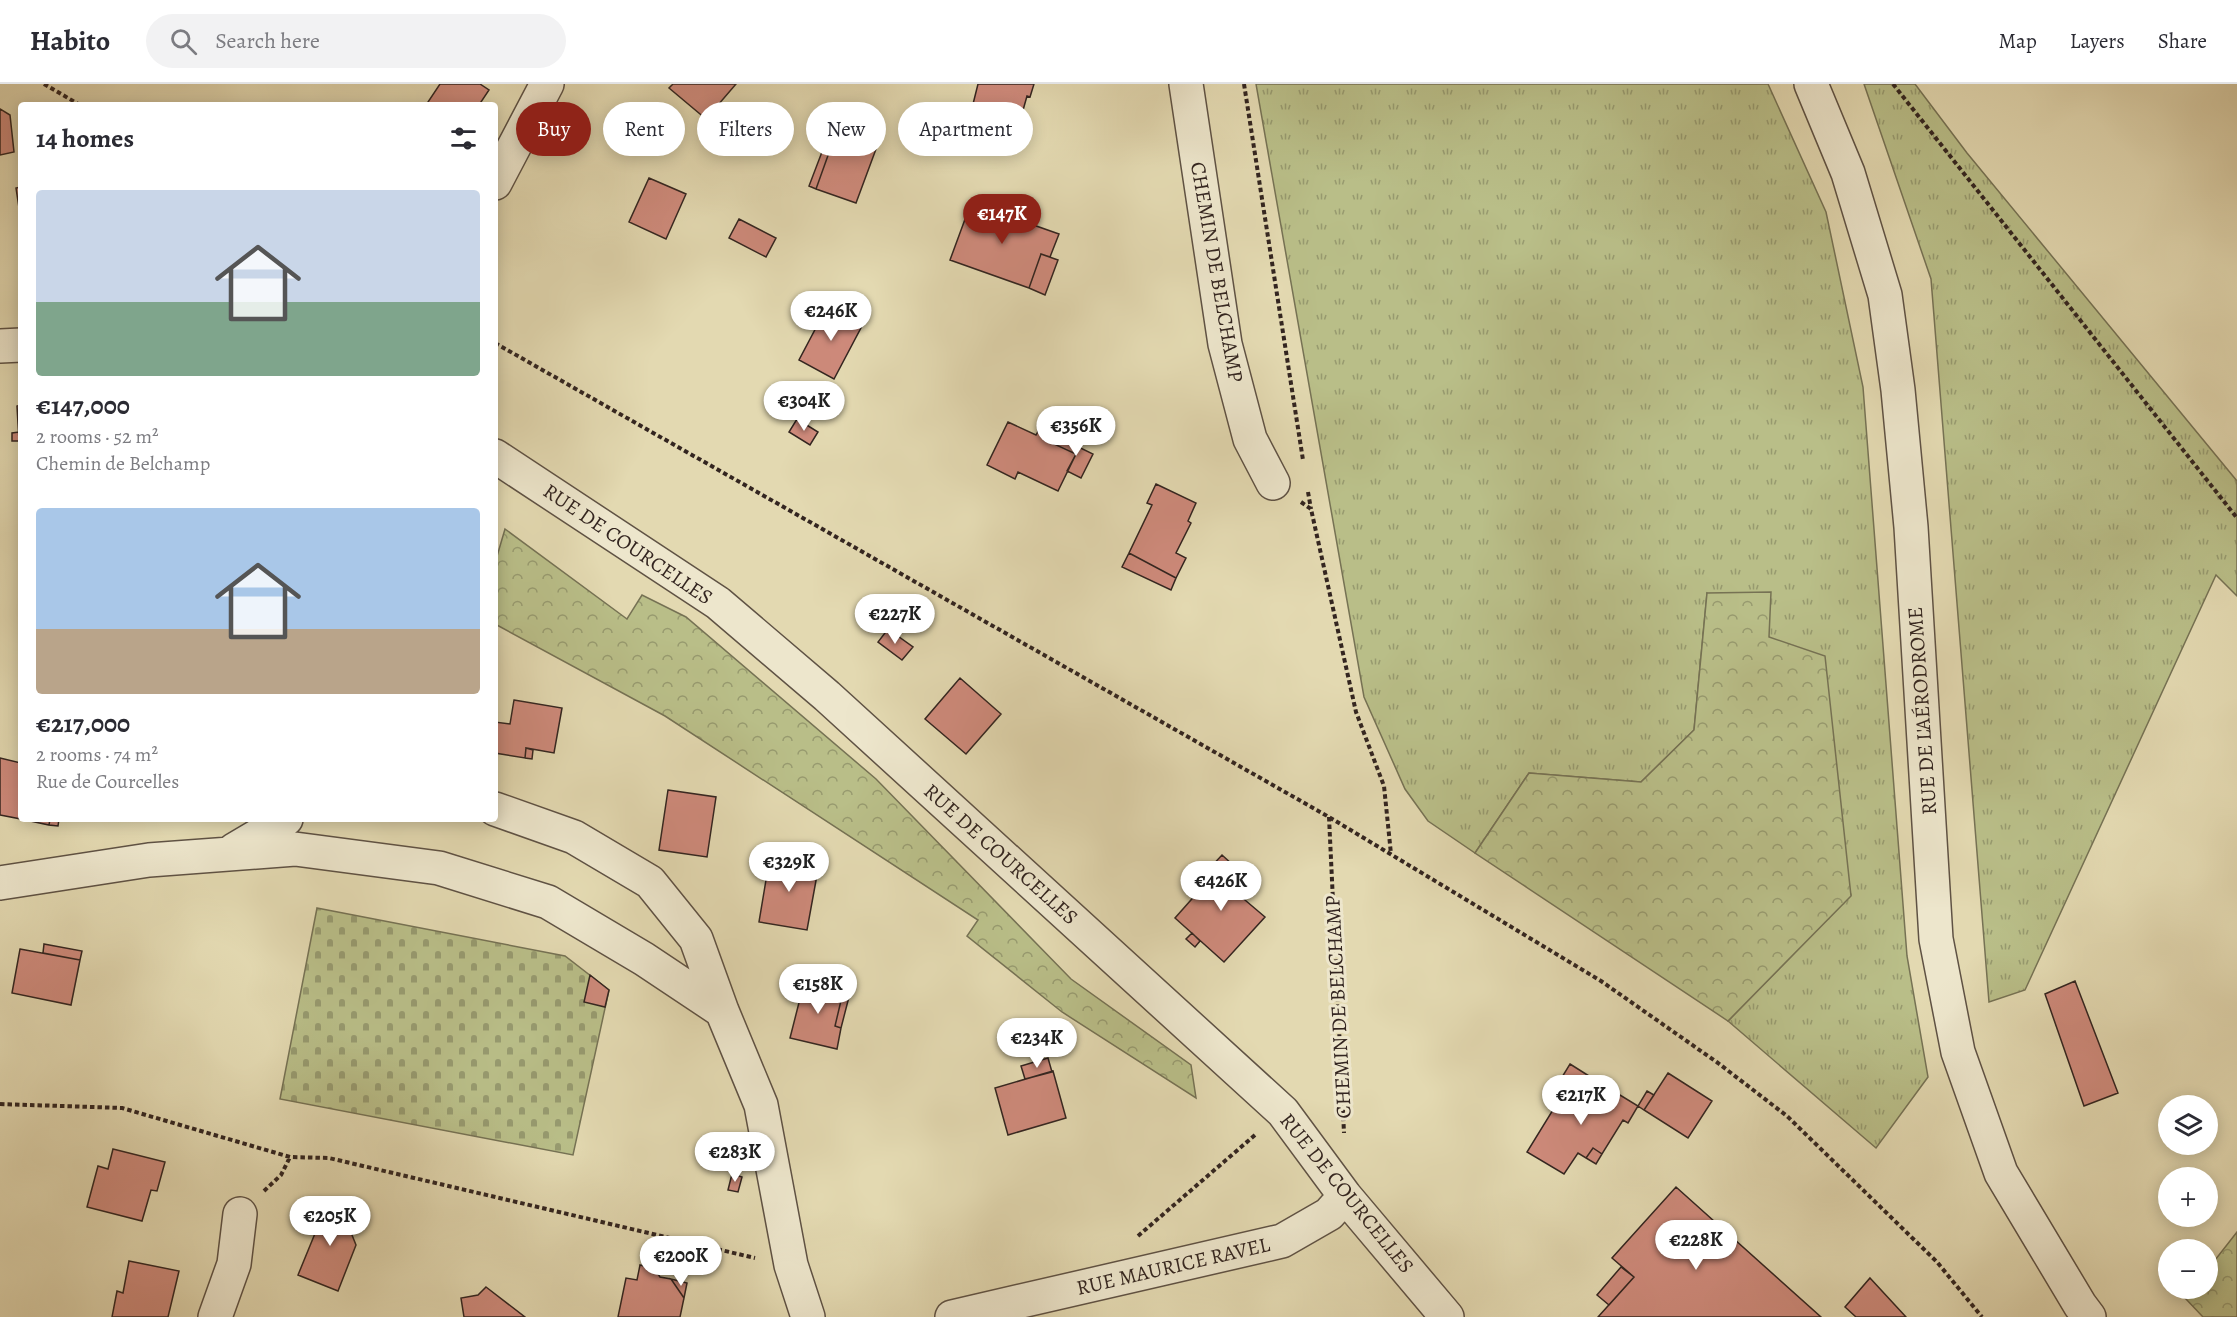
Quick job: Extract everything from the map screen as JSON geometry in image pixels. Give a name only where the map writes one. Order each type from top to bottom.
[{"type":"street","points":[[498,177],[547,84]]},
{"type":"street","name":"CHEMIN DE BELCHAMP","points":[[1186,84],[1224,344],[1250,439],[1273,483]]},
{"type":"street","name":"RUE DE L'AÉRODROME","points":[[1811,84],[1848,173],[1885,294],[1898,390],[1911,527],[1936,939],[1958,1052],[2001,1173],[2089,1317]]},
{"type":"street","points":[[0,346],[18,345]]},
{"type":"street","name":"RUE DE COURCELLES","points":[[498,458],[718,603],[827,696],[1283,1112],[1346,1196],[1447,1317]]},
{"type":"street","points":[[498,810],[574,837],[650,882],[696,939],[722,1011],[761,1105],[791,1265],[808,1317]]},
{"type":"street","points":[[227,854],[281,822]]},
{"type":"street","points":[[0,883],[149,860],[295,849],[439,868],[548,902],[644,958],[722,1011]]},
{"type":"street","name":"RUE MAURICE RAVEL","points":[[952,1317],[1282,1241],[1329,1214],[1346,1196]]},
{"type":"street","points":[[215,1317],[234,1263],[240,1214]]},
{"type":"path","points":[[44,84],[75,102]]},
{"type":"path","points":[[1244,84],[1303,462]]},
{"type":"path","points":[[1893,84],[2237,518]]},
{"type":"path","points":[[498,345],[1329,817],[1601,981],[1718,1063],[1778,1109],[1937,1262],[1982,1317]]},
{"type":"path","points":[[1273,483],[1311,509]]},
{"type":"path","points":[[1307,485],[1356,712],[1384,786],[1391,855]]},
{"type":"path","name":"CHEMIN DE BELCHAMP","points":[[1329,817],[1344,1142]]},
{"type":"path","points":[[0,1104],[122,1108],[290,1156],[329,1158],[791,1265]]},
{"type":"path","points":[[1132,1241],[1283,1112]]},
{"type":"path","points":[[240,1214],[281,1175],[290,1156]]},
{"type":"green space","points":[[1256,84],[1768,84],[1826,212],[1863,387],[1907,956],[1928,1077],[1876,1148],[1728,1021],[1851,895],[1769,637],[1707,593],[1694,730],[1641,782],[1529,773],[1475,853],[1428,821],[1405,789],[1364,697]]},
{"type":"green space","points":[[1864,84],[1915,84],[1967,153],[2237,481],[2237,596],[2216,575],[2025,990],[1989,1002],[1931,279]]},
{"type":"green space","points":[[505,529],[627,619],[642,595],[686,617],[876,779],[1071,979],[1191,1065],[1196,1098],[1062,1012],[967,936],[978,920],[665,716],[498,626],[498,553]]},
{"type":"green space","points":[[1771,592],[1769,637],[1825,656],[1851,896],[1728,1021],[1475,853],[1529,773],[1641,782],[1694,730],[1707,593]]},
{"type":"green space","points":[[317,908],[565,956],[609,990],[573,1155],[280,1099]]},
{"type":"green space","points":[[2237,1232],[2237,1317],[2203,1317],[2186,1299],[2218,1299],[2218,1256]]},
{"type":"building","points":[[440,84],[480,84],[489,90],[481,102],[428,102]]},
{"type":"building","points":[[673,84],[736,84],[721,102],[697,102],[697,111],[669,88]]},
{"type":"building","points":[[978,84],[1034,84],[1030,97],[1027,96],[1025,102],[974,102]]},
{"type":"building","points":[[0,109],[10,115],[14,152],[0,155]]},
{"type":"building","points":[[820,156],[828,156],[816,189],[809,186]]},
{"type":"building","points":[[828,156],[873,156],[856,203],[816,189]]},
{"type":"building","points":[[649,178],[686,194],[666,239],[629,222]]},
{"type":"building","points":[[971,203],[1059,234],[1050,257],[1041,254],[1029,288],[950,260]]},
{"type":"building","points":[[739,219],[776,238],[766,257],[729,238]]},
{"type":"building","points":[[1041,254],[1058,260],[1045,295],[1029,288]]},
{"type":"building","points":[[828,305],[863,324],[834,379],[799,360]]},
{"type":"building","points":[[797,419],[818,432],[810,445],[789,432]]},
{"type":"building","points":[[1008,422],[1036,435],[1040,428],[1058,437],[1054,444],[1076,454],[1058,491],[1018,472],[1015,479],[987,465]]},
{"type":"building","points":[[18,432],[18,441],[12,441],[12,433]]},
{"type":"building","points":[[1058,437],[1093,454],[1081,478],[1067,471],[1076,454],[1054,444]]},
{"type":"building","points":[[1156,484],[1196,503],[1188,521],[1191,523],[1176,553],[1186,558],[1176,578],[1129,553],[1152,505],[1147,503]]},
{"type":"building","points":[[1129,553],[1176,578],[1171,590],[1122,567]]},
{"type":"building","points":[[888,629],[913,647],[902,660],[878,642]]},
{"type":"building","points":[[960,678],[1001,714],[966,754],[925,719]]},
{"type":"building","points":[[514,700],[562,708],[554,753],[526,748],[525,758],[498,754],[498,722],[510,724]]},
{"type":"building","points":[[526,748],[533,750],[532,759],[525,758]]},
{"type":"building","points":[[0,758],[18,762],[18,818],[0,815]]},
{"type":"building","points":[[668,790],[716,797],[707,857],[659,850]]},
{"type":"building","points":[[50,822],[59,822],[58,826],[49,825]]},
{"type":"building","points":[[1222,855],[1244,875],[1232,889],[1265,917],[1224,962],[1175,918],[1214,874],[1209,869]]},
{"type":"building","points":[[770,856],[819,864],[807,930],[759,922]]},
{"type":"building","points":[[1192,933],[1200,941],[1195,947],[1186,939]]},
{"type":"building","points":[[44,944],[82,951],[80,960],[43,953]]},
{"type":"building","points":[[20,949],[80,960],[71,1005],[12,993]]},
{"type":"building","points":[[590,975],[609,990],[605,1007],[584,1002]]},
{"type":"building","points":[[805,979],[844,988],[835,1026],[841,1028],[837,1049],[790,1038]]},
{"type":"building","points":[[2075,981],[2118,1093],[2084,1106],[2045,994]]},
{"type":"building","points":[[844,988],[851,989],[841,1028],[835,1026]]},
{"type":"building","points":[[1048,1058],[1052,1072],[1025,1079],[1021,1066]]},
{"type":"building","points":[[1570,1064],[1597,1081],[1586,1099],[1559,1082]]},
{"type":"building","points":[[1053,1071],[1066,1118],[1008,1135],[995,1088]]},
{"type":"building","points":[[1668,1073],[1712,1101],[1688,1138],[1644,1110]]},
{"type":"building","points":[[1597,1081],[1638,1106],[1628,1123],[1623,1120],[1602,1154],[1593,1148],[1586,1158],[1578,1153],[1564,1174],[1527,1152],[1567,1087],[1586,1099]]},
{"type":"building","points":[[1647,1091],[1654,1095],[1644,1110],[1638,1106]]},
{"type":"building","points":[[1593,1148],[1602,1154],[1596,1164],[1586,1158]]},
{"type":"building","points":[[113,1149],[165,1162],[157,1191],[151,1190],[142,1221],[87,1207],[98,1166],[108,1169]]},
{"type":"building","points":[[732,1174],[742,1177],[738,1192],[728,1190]]},
{"type":"building","points":[[1676,1187],[1821,1317],[1598,1317],[1634,1277],[1612,1258]]},
{"type":"building","points":[[319,1203],[360,1218],[352,1235],[356,1245],[338,1291],[298,1275],[316,1231],[310,1227]]},
{"type":"building","points":[[129,1261],[179,1271],[168,1317],[112,1317],[117,1291],[123,1293]]},
{"type":"building","points":[[640,1265],[655,1269],[660,1277],[671,1279],[684,1298],[680,1317],[618,1317],[626,1278],[637,1280]]},
{"type":"building","points":[[1621,1267],[1634,1277],[1609,1305],[1597,1295]]},
{"type":"building","points":[[1870,1278],[1906,1317],[1856,1317],[1845,1307]]},
{"type":"building","points":[[671,1279],[687,1283],[684,1298]]},
{"type":"building","points":[[486,1287],[525,1317],[464,1317],[461,1298],[478,1295]]}]
